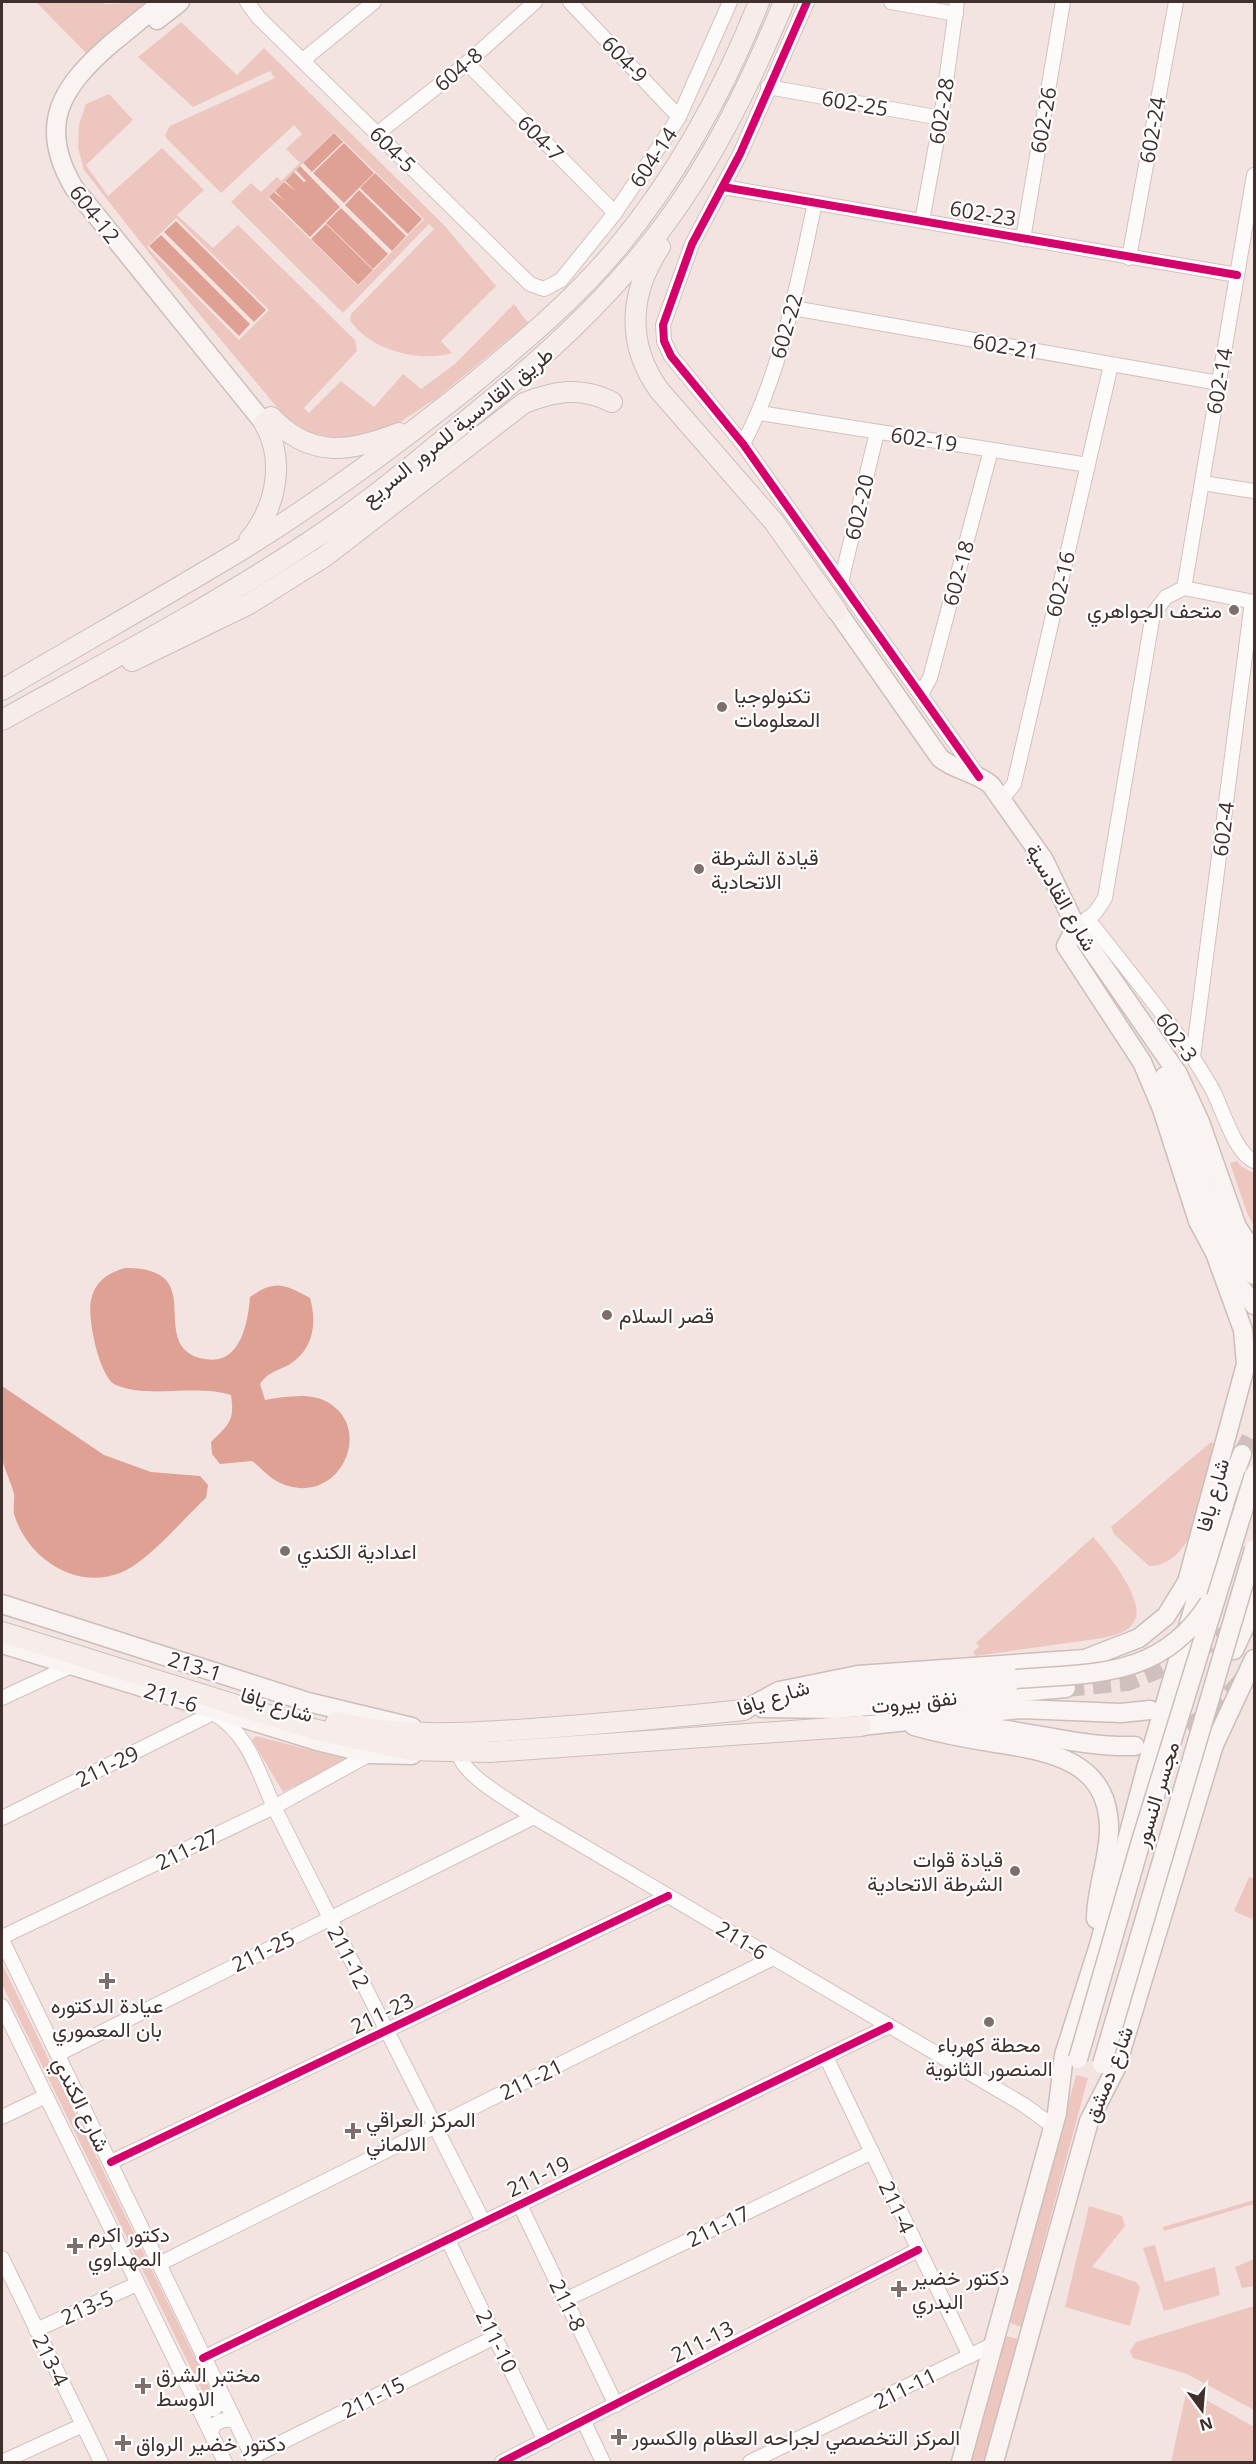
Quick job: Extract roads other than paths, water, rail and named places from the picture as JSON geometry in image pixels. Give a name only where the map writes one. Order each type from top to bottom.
[{"type":"highway","name":"طريق القادسية للمرور السريع","points":[[2,690],[239,551],[348,479],[424,423],[533,335],[573,297],[619,246],[688,150],[738,56],[759,2]]},
{"type":"highway","name":"طريق القادسية للمرور السريع","points":[[2,720],[233,591],[311,541],[385,488],[548,353],[632,265],[679,203],[716,145],[755,70],[784,2]]},
{"type":"highway","points":[[679,203],[674,225],[647,267],[638,289],[634,324],[641,359],[658,390],[774,522],[837,611]]},
{"type":"highway","points":[[112,660],[126,662],[133,660],[249,604],[341,544],[524,403],[563,391],[582,391],[612,402]]},
{"type":"highway","points":[[267,420],[302,441],[342,448],[369,445],[424,423]]},
{"type":"highway","points":[[239,551],[261,523],[273,489],[275,448],[267,420]]},
{"type":"highway","name":"شارع يافا","points":[[2,1618],[313,1729],[409,1750],[861,1726]]},
{"type":"highway","name":"شارع يافا","points":[[2,1632],[106,1656]]},
{"type":"highway","name":"شارع يافا","points":[[455,1746],[753,1709]]},
{"type":"main road","name":"604-12","points":[[164,2],[98,56],[72,83],[56,118],[58,152],[74,188],[267,420]]},
{"type":"main road","name":"604-12","points":[[180,2],[83,85],[68,113],[66,135],[68,153],[82,184],[267,420]]},
{"type":"main road","name":"شارع القادسية","points":[[837,611],[940,758],[958,770],[979,777],[991,785],[1044,860],[1133,1009],[1178,1074],[1200,1122],[1237,1227],[1254,1252]]},
{"type":"main road","name":"شارع القادسية","points":[[1082,923],[1066,946],[1129,1040],[1153,1085],[1171,1133],[1192,1205],[1215,1252],[1254,1305]]},
{"type":"main road","points":[[1133,1009],[1173,1094],[1222,1233],[1254,1275]]},
{"type":"main road","points":[[1229,1203],[1254,1239]]},
{"type":"main road","name":"شارع يافا","points":[[753,1709],[779,1690],[858,1675],[1085,1659],[1123,1646],[1153,1628],[1178,1600],[1194,1563],[1246,1364],[1244,1330],[1215,1252]]},
{"type":"main road","points":[[1168,1697],[1227,1495],[1248,1457]]},
{"type":"main road","points":[[1168,1697],[1196,1639],[1216,1585],[1248,1457]]},
{"type":"main road","name":"مجسر النسور","points":[[1055,2120],[1078,2059],[1141,1840],[1226,1572],[1254,1475]]},
{"type":"main road","name":"مجسر النسور","points":[[1089,2121],[1102,2064],[1254,1549]]},
{"type":"main road","points":[[753,1709],[846,1693],[1118,1670],[1151,1659],[1190,1630],[1210,1603],[1226,1572]]},
{"type":"main road","points":[[1234,1650],[1247,1622],[1254,1595]]},
{"type":"main road","name":"213-1","points":[[2,1604],[308,1702],[411,1726],[455,1746]]},
{"type":"main road","points":[[1085,1659],[1122,1656],[1149,1649],[1173,1634],[1193,1610]]},
{"type":"main road","name":"211-6","points":[[2,1644],[206,1709],[370,1754],[390,1756],[455,1746]]},
{"type":"main road","name":"شارع دمشق","points":[[994,2463],[1089,2121],[1116,2068],[1214,1745],[1254,1659]]},
{"type":"main road","points":[[1242,1689],[1254,1674]]},
{"type":"main road","name":"نفق بيروت","points":[[753,1709],[835,1709],[1066,1688]]},
{"type":"main road","name":"شارع دمشق","points":[[962,2463],[1055,2120],[1064,2055],[1099,1945],[1147,1765],[1168,1697]]},
{"type":"main road","name":"شارع يافا","points":[[861,1726],[1021,1709],[1121,1713],[1150,1710]]},
{"type":"main road","name":"نفق بيروت","points":[[861,1726],[987,1727],[1100,1745],[1135,1746]]},
{"type":"main road","points":[[914,1726],[1048,1752],[1080,1767],[1092,1780],[1107,1812],[1109,1829],[1097,1905],[1099,1945]]},
{"type":"street","name":"604-5","points":[[247,2],[258,17],[530,284],[544,289]]},
{"type":"street","points":[[303,60],[374,2]]},
{"type":"street","name":"604-8","points":[[378,133],[467,63],[535,2]]},
{"type":"street","name":"604-9","points":[[570,2],[679,117]]},
{"type":"street","points":[[807,2],[723,188],[692,244],[665,317],[663,333],[671,356],[743,444],[979,777]]},
{"type":"street","points":[[891,2],[956,8]]},
{"type":"street","name":"602-26","points":[[1023,239],[1064,2]]},
{"type":"street","name":"602-24","points":[[1129,258],[1176,2]]},
{"type":"street","name":"604-14","points":[[544,289],[561,280],[615,213],[679,117],[727,3]]},
{"type":"street","name":"602-28","points":[[922,221],[941,118],[956,8]]},
{"type":"street","name":"604-7","points":[[467,63],[615,213]]},
{"type":"street","name":"602-25","points":[[768,87],[941,118]]},
{"type":"street","name":"602-14","points":[[1184,588],[1254,175]]},
{"type":"street","name":"602-23","points":[[723,188],[1237,275]]},
{"type":"street","name":"602-22","points":[[743,444],[760,413],[793,308],[815,203]]},
{"type":"street","name":"602-21","points":[[793,308],[1219,382]]},
{"type":"street","name":"602-16","points":[[1001,800],[1014,784],[1111,364]]},
{"type":"street","name":"602-19","points":[[760,413],[1088,465]]},
{"type":"street","name":"602-20","points":[[841,582],[877,432]]},
{"type":"street","name":"602-18","points":[[921,694],[930,678],[991,450]]},
{"type":"street","points":[[1202,483],[1254,492]]},
{"type":"street","points":[[1082,923],[1095,913],[1105,898],[1153,614],[1166,597],[1184,588],[1253,602]]},
{"type":"street","name":"602-4","points":[[1193,1057],[1253,602]]},
{"type":"street","name":"602-3","points":[[1082,923],[1193,1057],[1212,1088],[1242,1151],[1254,1161]]},
{"type":"street","points":[[30,1653],[38,1668],[31,1684]]},
{"type":"street","points":[[2,1698],[70,1666]]},
{"type":"street","name":"211-12","points":[[206,1709],[230,1725],[243,1739],[274,1807],[483,2223]]},
{"type":"street","name":"211-29","points":[[2,1818],[206,1709]]},
{"type":"street","name":"211-6","points":[[455,1746],[468,1771],[534,1817],[1024,2105],[1055,2120]]},
{"type":"street","name":"211-27","points":[[2,1939],[274,1807],[370,1754]]},
{"type":"street","name":"211-25","points":[[58,2054],[534,1817]]},
{"type":"street","name":"211-23","points":[[111,2162],[668,1896]]},
{"type":"street","name":"شارع الكندي","points":[[2,1939],[253,2460]]},
{"type":"street","name":"211-21","points":[[159,2264],[774,1958]]},
{"type":"street","name":"شارع الكندي","points":[[2,2006],[225,2463]]},
{"type":"street","name":"211-19","points":[[203,2358],[889,2026]]},
{"type":"street","name":"211-4","points":[[826,2057],[970,2356]]},
{"type":"street","points":[[2,2116],[46,2096]]},
{"type":"street","name":"211-17","points":[[565,2300],[872,2152]]},
{"type":"street","name":"211-8","points":[[520,2205],[616,2405]]},
{"type":"street","name":"211-10","points":[[448,2240],[545,2441]]},
{"type":"street","name":"211-13","points":[[502,2463],[918,2250]]},
{"type":"street","name":"213-4","points":[[2,2258],[7,2284],[36,2330],[101,2463]]},
{"type":"street","name":"213-5","points":[[36,2330],[137,2284]]},
{"type":"street","name":"211-15","points":[[253,2460],[495,2337]]},
{"type":"street","name":"211-11","points":[[750,2463],[994,2344]]},
{"type":"street","points":[[199,2410],[214,2409],[223,2398]]},
{"type":"street","points":[[211,2432],[214,2425],[222,2420],[235,2421]]},
{"type":"street","points":[[584,2422],[603,2463]]},
{"type":"street","points":[[2,2463],[83,2425]]},
{"type":"tunnel","points":[[1242,1454],[1254,1431]]},
{"type":"tunnel","points":[[1066,1688],[1128,1682],[1160,1669],[1242,1626]]},
{"type":"tunnel","points":[[1163,1739],[1186,1729],[1207,1715],[1243,1679]]},
{"type":"place","name":"متحف الجواهري","points":[[1234,610]]},
{"type":"place","name":"تكنولوجيا المعلومات","points":[[722,707]]},
{"type":"place","name":"قيادة الشرطة الاتحادية","points":[[699,869]]},
{"type":"place","name":"قصر السلام","points":[[607,1315]]},
{"type":"place","name":"اعدادية الكندي","points":[[285,1551]]},
{"type":"place","name":"قيادة قوات الشرطة الاتحادية","points":[[1015,1871]]},
{"type":"place","name":"عيادة الدكتوره بان المعموري","points":[[107,1981]]},
{"type":"place","name":"محطة كهرباء المنصور الثانوية","points":[[989,2022]]},
{"type":"place","name":"المركز العراقي الالماني","points":[[353,2131]]},
{"type":"place","name":"دكتور اكرم المهداوي","points":[[75,2246]]},
{"type":"place","name":"دكتور خضير البدري","points":[[899,2289]]},
{"type":"place","name":"مختبر الشرق الاوسط","points":[[143,2386]]},
{"type":"place","name":"المركز التخصصي لجراحه العظام والكسور","points":[[619,2437]]},
{"type":"place","name":"دكتور خضير الرواق","points":[[123,2443]]}]
